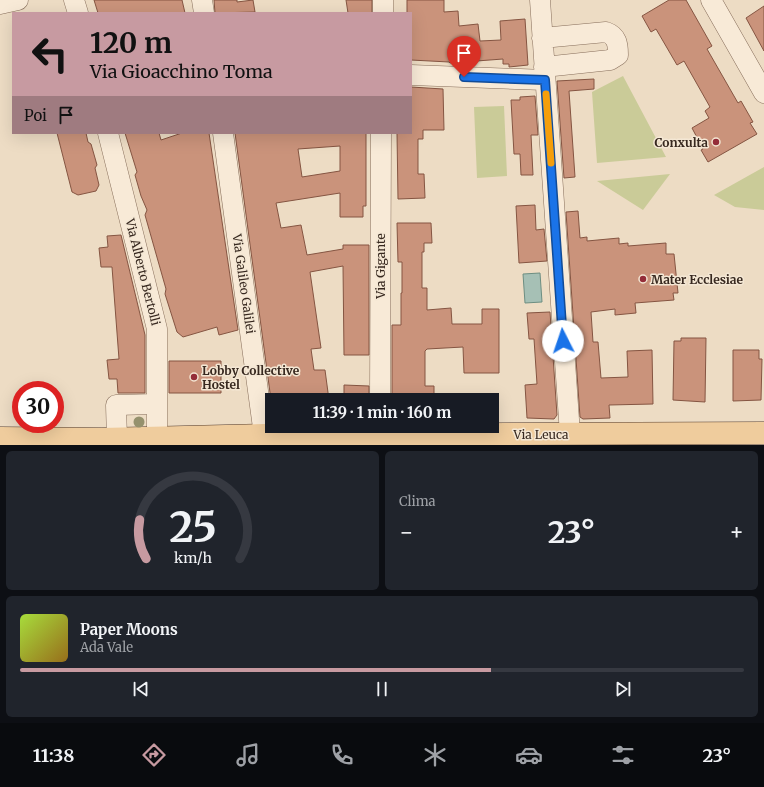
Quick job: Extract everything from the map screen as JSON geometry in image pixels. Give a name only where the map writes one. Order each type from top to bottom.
[{"type":"main road","name":"Via Leuca","points":[[0,438],[30,442],[106,441],[157,438],[218,441],[264,435],[378,435],[523,440],[570,434],[646,439],[764,433]]},
{"type":"street","points":[[0,4],[18,0]]},
{"type":"street","points":[[74,0],[78,12]]},
{"type":"street","points":[[202,0],[204,12]]},
{"type":"street","points":[[383,0],[383,12]]},
{"type":"street","points":[[540,0],[570,434]]},
{"type":"street","points":[[711,0],[764,93]]},
{"type":"street","points":[[412,76],[544,73],[610,60],[618,54],[618,42],[611,34],[606,32],[542,38]]},
{"type":"street","name":"Via Alberto Bertolli","points":[[108,134],[157,329],[157,438]]},
{"type":"street","name":"Via Galileo Galilei","points":[[223,134],[264,435]]},
{"type":"street","name":"Via Gigante","points":[[380,393],[381,134]]},
{"type":"street","points":[[106,441],[116,405],[156,404]]},
{"type":"green space","points":[[623,76],[666,157],[597,163],[592,92]]},
{"type":"green space","points":[[504,106],[507,176],[477,178],[474,107]]},
{"type":"green space","points":[[764,167],[764,210],[735,207],[714,195]]},
{"type":"green space","points":[[670,174],[643,210],[597,181]]},
{"type":"shaded area","points":[[540,273],[542,302],[525,303],[523,274]]},
{"type":"building","points":[[94,0],[182,0],[185,12],[98,12]]},
{"type":"building","points":[[214,0],[237,0],[237,2],[253,0],[255,12],[215,12]]},
{"type":"building","points":[[346,0],[372,0],[372,12],[348,12]]},
{"type":"building","points":[[407,0],[444,0],[444,12],[458,11],[459,26],[478,24],[480,41],[501,40],[500,21],[525,19],[528,65],[509,67],[509,64],[503,64],[503,59],[450,63],[412,60],[412,12],[407,12]]},
{"type":"building","points":[[669,0],[686,0],[712,46],[707,49],[738,103],[741,101],[753,122],[750,123],[757,134],[708,162],[701,150],[703,149],[692,128],[709,118],[705,111],[710,107],[684,61],[677,65],[656,29],[651,32],[642,16]]},
{"type":"building","points":[[764,6],[764,51],[746,18]]},
{"type":"building","points":[[594,79],[594,89],[569,91],[575,177],[564,178],[557,81]]},
{"type":"building","points":[[412,87],[443,89],[444,130],[423,130],[423,139],[418,139],[418,174],[424,174],[425,198],[398,199],[397,134],[412,134]]},
{"type":"building","points":[[535,96],[538,135],[531,135],[533,175],[521,175],[520,154],[514,154],[511,100],[520,100],[520,97]]},
{"type":"building","points":[[57,134],[86,134],[88,142],[91,144],[97,165],[95,168],[99,185],[96,191],[78,195],[72,192]]},
{"type":"building","points":[[125,134],[159,134],[161,140],[179,134],[209,134],[238,330],[219,335],[217,327],[183,337],[177,332],[165,294],[166,289],[145,215],[147,210],[135,175],[137,172]]},
{"type":"building","points":[[235,134],[366,134],[366,206],[363,206],[363,217],[340,217],[340,193],[276,203],[281,228],[301,225],[307,255],[343,249],[343,245],[369,245],[369,355],[344,355],[343,266],[310,272],[321,348],[311,349],[314,370],[325,370],[328,393],[270,393]],"holes":[[[340,146],[340,171],[302,177],[298,149]]]},
{"type":"building","points":[[535,205],[536,230],[544,229],[547,261],[519,263],[516,206]]},
{"type":"building","points":[[578,211],[580,238],[587,237],[587,241],[619,238],[619,244],[628,243],[628,246],[666,243],[666,254],[674,254],[678,293],[673,293],[674,300],[635,303],[636,313],[615,315],[615,309],[591,312],[593,342],[598,342],[601,378],[628,377],[627,351],[652,350],[653,404],[609,405],[610,418],[583,419],[580,417],[566,212]]},
{"type":"building","points":[[397,223],[431,223],[432,243],[424,243],[424,252],[422,252],[422,288],[427,288],[427,310],[451,308],[452,324],[482,324],[482,309],[499,309],[499,373],[464,373],[463,347],[427,349],[425,351],[425,386],[434,386],[434,393],[392,393],[392,325],[401,325],[402,262],[398,262]]},
{"type":"building","points":[[121,235],[145,335],[145,393],[118,393],[117,379],[109,379],[107,360],[119,359],[112,267],[101,267],[99,248],[108,247],[107,236]]},
{"type":"building","points":[[550,312],[557,415],[554,419],[527,418],[525,385],[537,384],[534,339],[529,339],[527,313]]},
{"type":"building","points":[[681,338],[706,338],[705,402],[673,400],[674,341],[681,341]]},
{"type":"building","points":[[733,350],[759,350],[759,359],[762,359],[761,400],[733,401]]},
{"type":"building","points":[[169,361],[221,361],[221,393],[169,393]]},
{"type":"building","points":[[344,385],[369,386],[369,393],[344,393]]},
{"type":"slow traffic","points":[[546,94],[551,163]]},
{"type":"place","name":"Conxulta","points":[[716,142]]},
{"type":"place","name":"Mater Ecclesiae","points":[[643,279]]},
{"type":"place","name":"Lobby Collective Hostel","points":[[194,377]]},
{"type":"route","points":[[464,77],[545,80],[563,341]]}]
